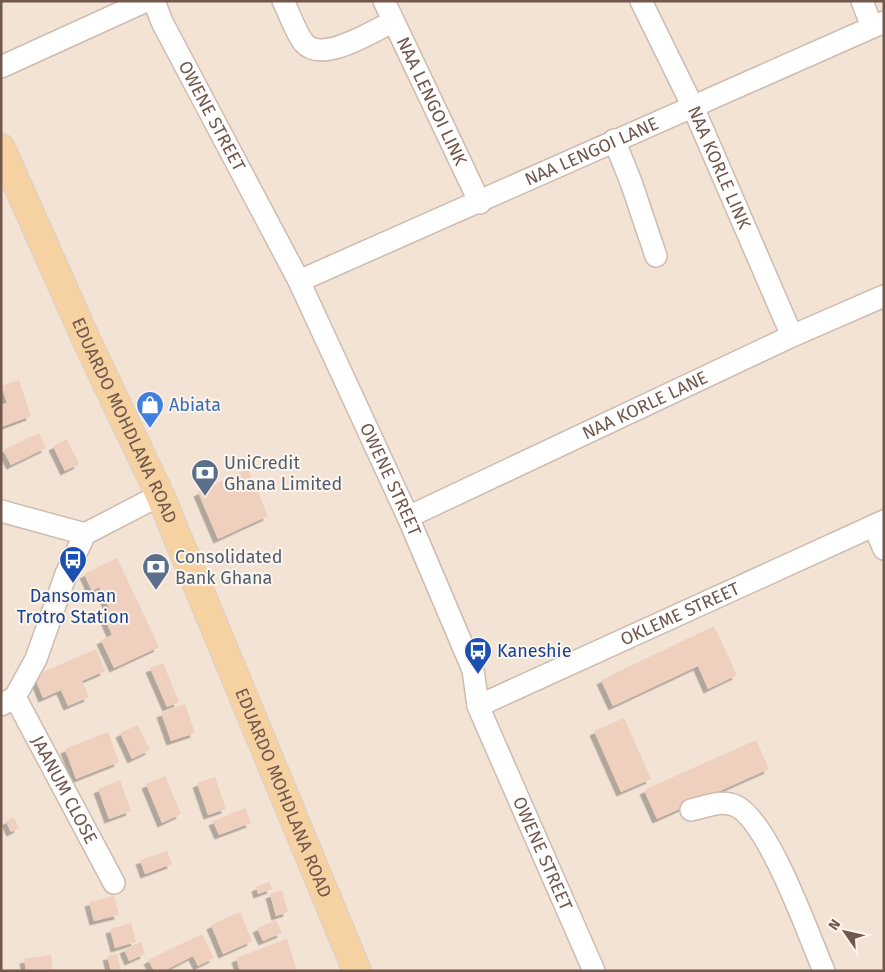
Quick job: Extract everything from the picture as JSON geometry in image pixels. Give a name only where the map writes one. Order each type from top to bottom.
[{"type":"main road","name":"EDUARDO MOHDLANA ROAD","points":[[1,148],[90,348],[160,495],[357,971]]},
{"type":"street","points":[[1,67],[146,1]]},
{"type":"street","name":"OWENE STREET","points":[[154,1],[162,22],[300,281],[408,517],[473,670],[478,706],[594,971]]},
{"type":"street","points":[[283,1],[304,43],[316,50],[332,50],[392,22]]},
{"type":"street","name":"NAA LENGOI LINK","points":[[384,1],[392,22],[480,202]]},
{"type":"street","name":"NAA KORLE LINK","points":[[641,1],[693,107],[792,336]]},
{"type":"street","points":[[862,1],[878,25]]},
{"type":"street","name":"NAA LENGOI LANE","points":[[300,281],[480,202],[614,140],[878,25]]},
{"type":"street","points":[[614,140],[631,182],[656,256]]},
{"type":"street","name":"NAA KORLE LANE","points":[[408,517],[792,336],[884,296]]},
{"type":"street","points":[[8,701],[36,658],[66,574],[85,534],[160,495]]},
{"type":"street","points":[[1,511],[85,534]]},
{"type":"street","points":[[879,523],[884,549]]},
{"type":"street","name":"OKLEME STREET","points":[[478,706],[879,523]]},
{"type":"street","name":"JAANUM CLOSE","points":[[8,701],[114,883]]},
{"type":"street","points":[[691,810],[723,802],[744,811],[752,820],[770,848],[824,971]]},
{"type":"shaded area","points":[[1,1],[884,1],[884,971],[1,971]]},
{"type":"building","points":[[19,380],[31,416],[1,427],[1,405],[7,403],[1,386]]},
{"type":"building","points":[[39,433],[46,448],[11,465],[3,450]]},
{"type":"building","points":[[67,439],[79,464],[65,471],[53,446]]},
{"type":"building","points":[[248,469],[268,516],[218,539],[198,492]]},
{"type":"building","points":[[117,558],[159,647],[114,668],[101,640],[112,635],[103,614],[110,610],[99,587],[92,591],[84,574]]},
{"type":"building","points":[[714,626],[737,675],[708,689],[698,666],[613,706],[601,680]]},
{"type":"building","points":[[96,649],[105,671],[82,681],[89,697],[68,706],[61,690],[43,698],[34,676]]},
{"type":"building","points":[[163,663],[179,702],[167,707],[150,668]]},
{"type":"building","points":[[185,704],[195,733],[171,741],[161,713]]},
{"type":"building","points":[[624,718],[651,779],[621,792],[594,731]]},
{"type":"building","points":[[138,725],[150,750],[132,759],[120,733]]},
{"type":"building","points":[[108,732],[119,762],[76,779],[65,749]]},
{"type":"building","points":[[756,740],[769,769],[657,819],[644,790]]},
{"type":"building","points":[[165,776],[181,814],[162,823],[146,784]]},
{"type":"building","points":[[215,777],[226,809],[208,815],[197,783]]},
{"type":"building","points":[[120,780],[131,811],[109,819],[98,789]]},
{"type":"building","points":[[245,808],[251,823],[219,835],[213,821]]},
{"type":"building","points":[[14,817],[19,828],[11,832],[6,821]]},
{"type":"building","points":[[167,851],[172,864],[145,874],[140,860]]},
{"type":"building","points":[[269,882],[272,889],[258,894],[256,887]]},
{"type":"building","points":[[282,890],[288,912],[276,916],[270,894]]},
{"type":"building","points":[[114,896],[119,915],[94,921],[89,902]]},
{"type":"building","points":[[240,912],[252,941],[223,954],[211,925]]},
{"type":"building","points":[[276,920],[282,933],[263,941],[257,928]]},
{"type":"building","points":[[131,923],[136,942],[115,948],[110,929]]},
{"type":"building","points":[[202,934],[214,958],[198,966],[193,956],[164,971],[154,971],[148,960]]},
{"type":"building","points":[[287,939],[297,971],[240,971],[236,958]]},
{"type":"building","points":[[141,942],[145,954],[129,961],[124,949]]},
{"type":"building","points":[[117,954],[121,970],[111,971],[107,956]]},
{"type":"building","points":[[51,955],[53,971],[26,971],[24,959]]},
{"type":"place","name":"Abiata","points":[[150,429]]},
{"type":"place","name":"UniCredit Ghana Limited","points":[[205,497]]},
{"type":"place","name":"Dansoman Trotro Station","points":[[73,584]]},
{"type":"place","name":"Consolidated Bank Ghana","points":[[156,591]]},
{"type":"place","name":"Kaneshie","points":[[478,675]]}]
